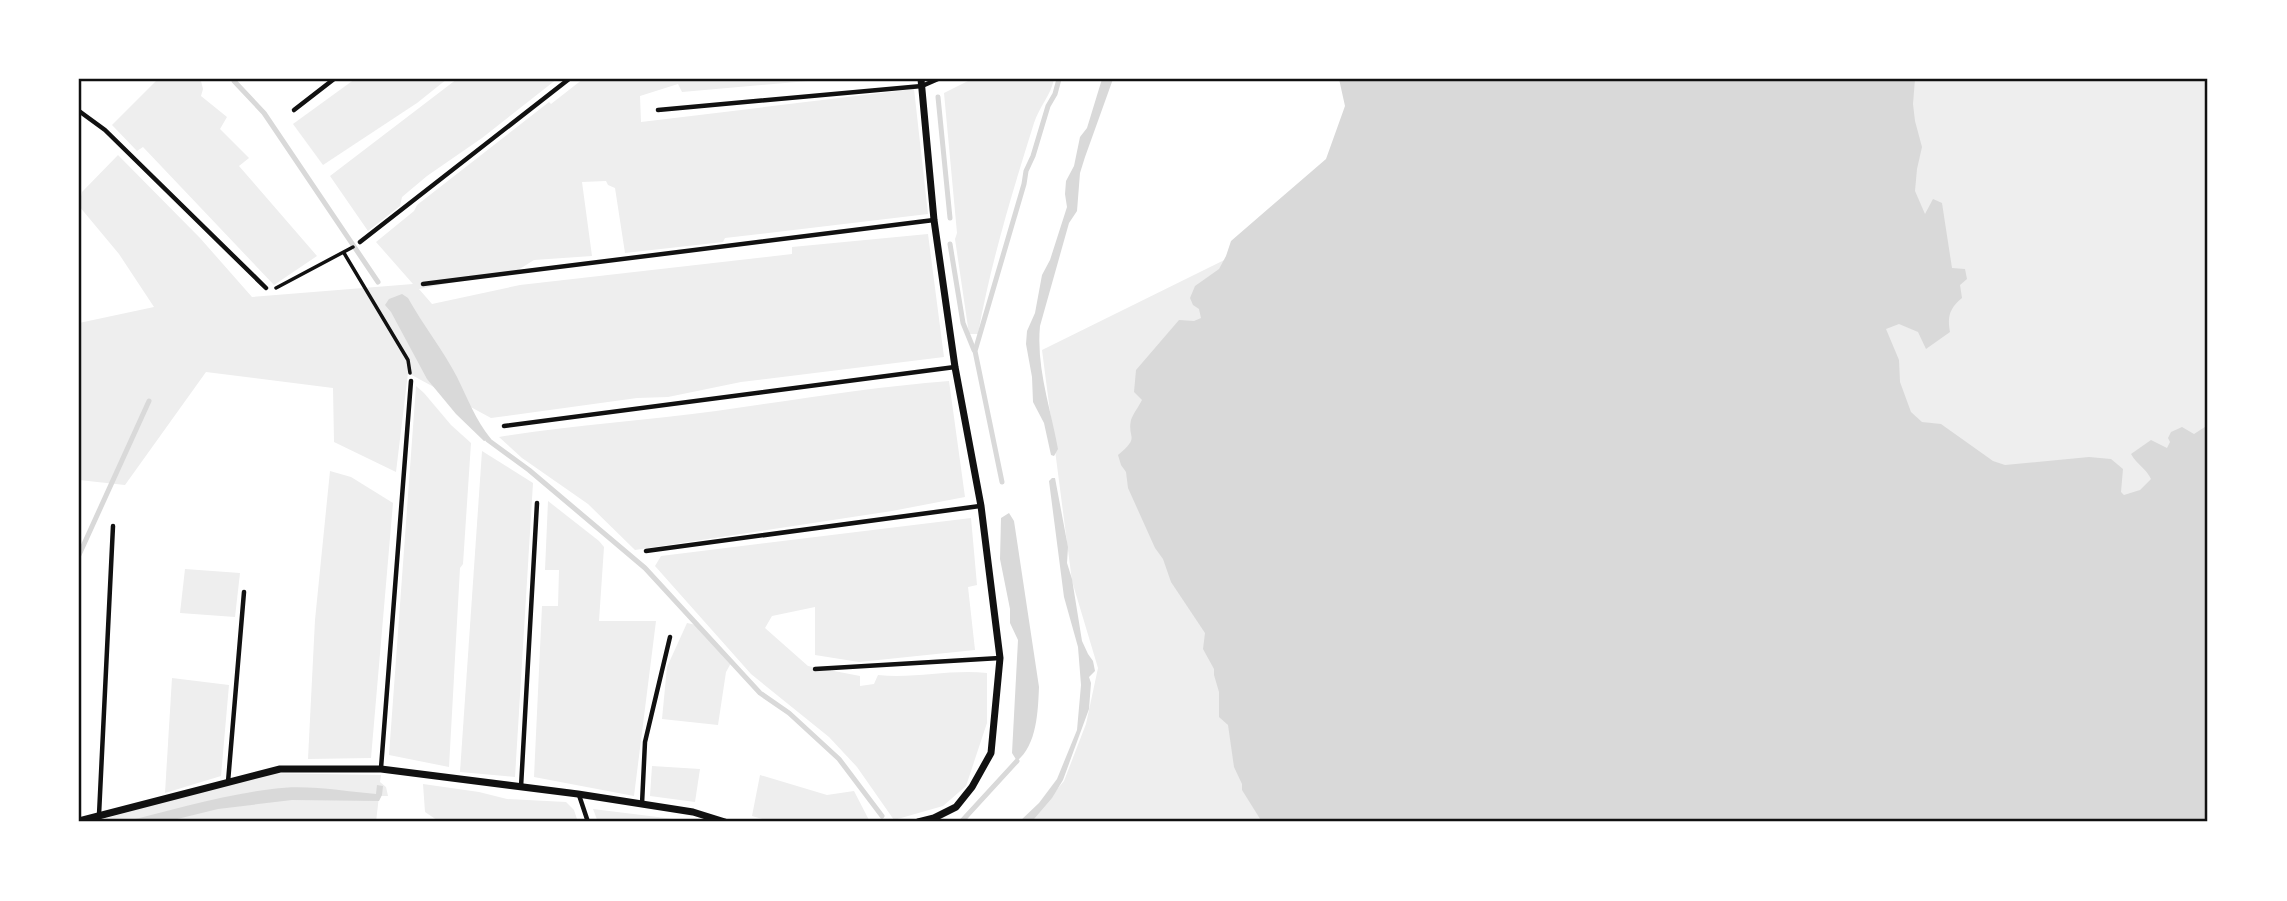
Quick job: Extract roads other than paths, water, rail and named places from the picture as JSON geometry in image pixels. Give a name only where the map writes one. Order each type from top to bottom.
[{"type":"street","points":[[918,822],[934,818],[956,807],[972,787],[990,752],[1000,658],[981,506],[955,367],[934,220],[921,82]]},
{"type":"street","points":[[79,821],[280,769],[381,769],[578,794],[693,812],[725,822]]},
{"type":"lane","points":[[294,110],[334,79]]},
{"type":"lane","points":[[360,242],[569,79]]},
{"type":"lane","points":[[657,110],[938,79]]},
{"type":"lane","points":[[79,111],[105,130],[266,288]]},
{"type":"lane","points":[[423,284],[934,220]]},
{"type":"lane","points":[[504,426],[955,367]]},
{"type":"lane","points":[[381,769],[411,381]]},
{"type":"lane","points":[[521,788],[537,503]]},
{"type":"lane","points":[[646,551],[981,506]]},
{"type":"lane","points":[[99,815],[113,526]]},
{"type":"lane","points":[[228,782],[244,592]]},
{"type":"lane","points":[[642,804],[645,742],[670,637]]},
{"type":"lane","points":[[815,669],[1000,658]]},
{"type":"lane","points":[[578,794],[588,822]]},
{"type":"waterway","points":[[234,79],[264,113],[378,282]]},
{"type":"waterway","points":[[1002,482],[975,351],[1026,171],[1059,79]]},
{"type":"waterway","points":[[938,97],[950,218]]},
{"type":"waterway","points":[[950,244],[963,323],[974,350]]},
{"type":"waterway","points":[[79,555],[149,401]]},
{"type":"waterway","points":[[488,440],[529,470],[645,568],[760,693],[789,713],[839,759],[882,816]]},
{"type":"waterway","points":[[961,822],[1017,761]]}]
